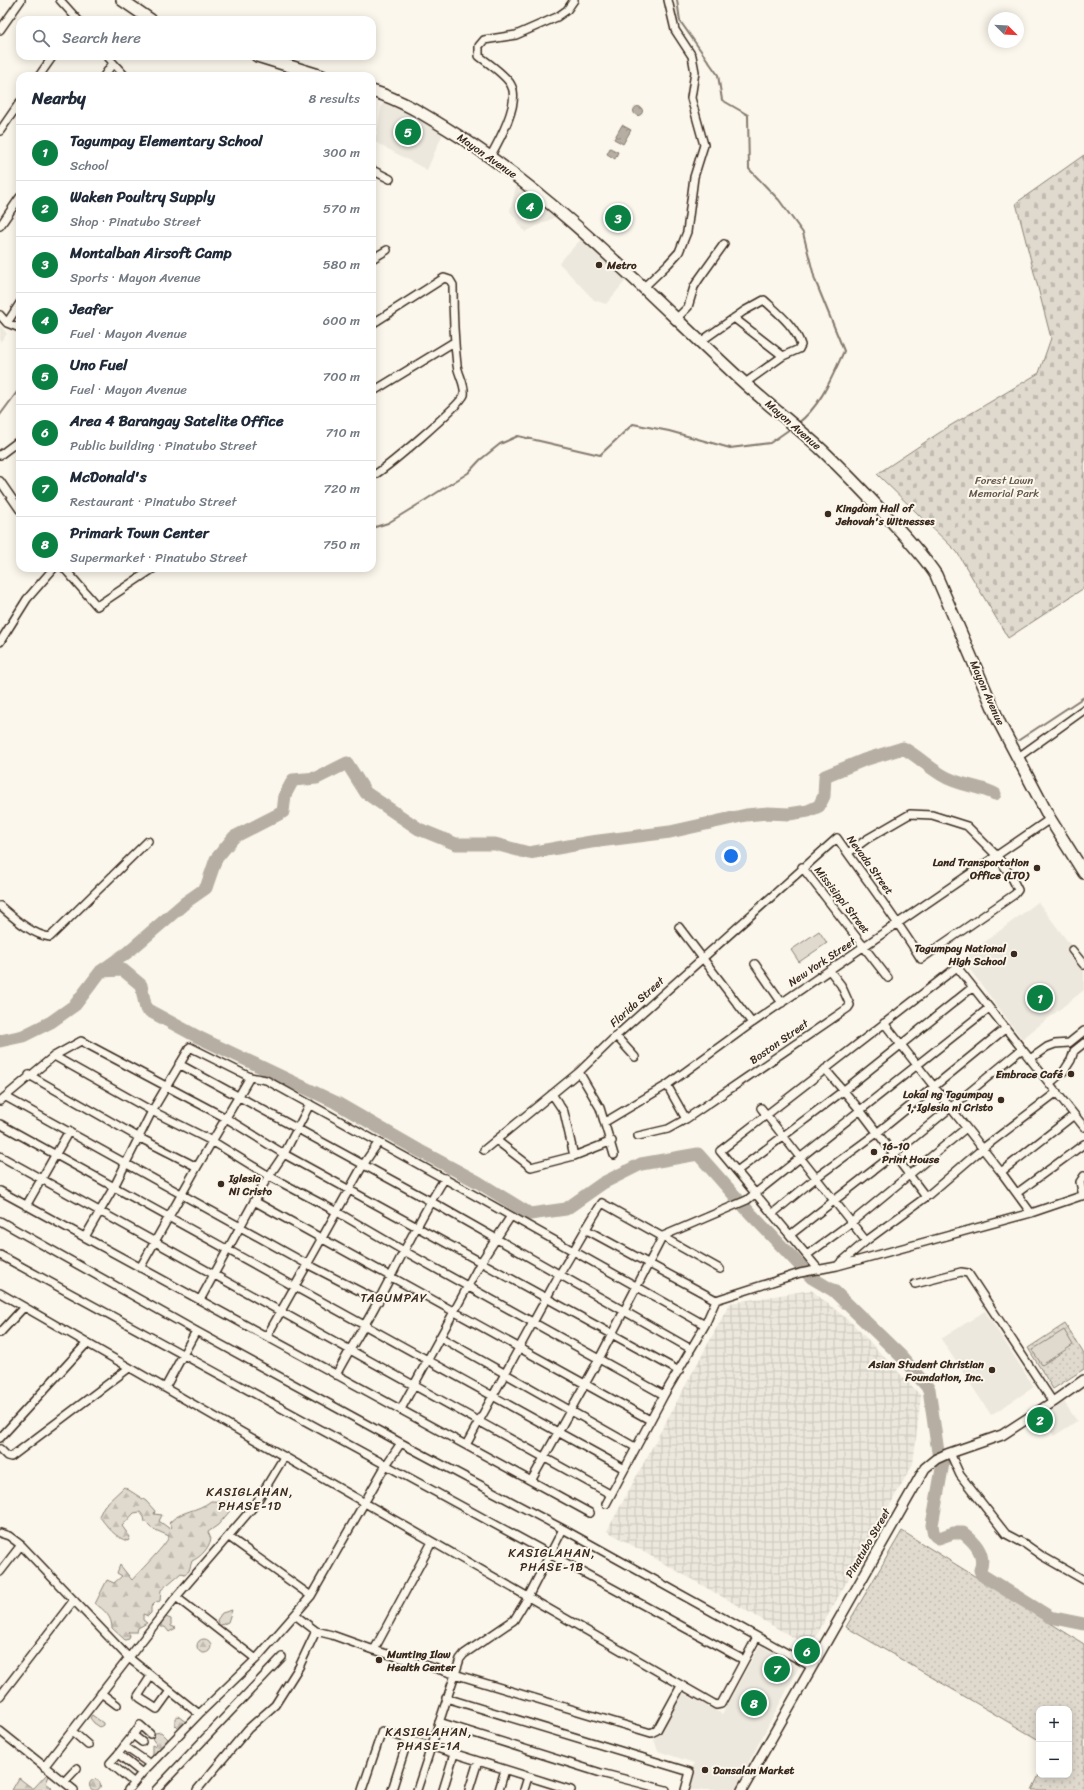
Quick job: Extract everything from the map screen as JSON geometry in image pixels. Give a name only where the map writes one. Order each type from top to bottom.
[{"type":"main road","points":[[122,0],[145,16]]},
{"type":"main road","points":[[270,60],[309,72]]},
{"type":"main road","name":"Mayon Avenue","points":[[376,93],[401,102],[438,123],[490,157],[539,194],[612,258],[745,383],[823,451],[905,535],[926,560],[942,587],[1000,724],[1050,819],[1084,873]]},
{"type":"street","points":[[0,30],[21,0]]},
{"type":"street","points":[[60,0],[74,16]]},
{"type":"street","points":[[490,157],[509,116],[514,92],[508,81],[479,56],[479,46],[484,40],[516,35],[557,17],[567,10],[574,0]]},
{"type":"street","points":[[643,288],[679,252],[687,232],[694,177],[704,145],[691,98],[695,72],[692,56],[675,30],[668,0]]},
{"type":"street","points":[[42,72],[50,60]]},
{"type":"street","points":[[110,60],[121,72]]},
{"type":"street","points":[[107,72],[113,63]]},
{"type":"street","points":[[0,131],[16,108]]},
{"type":"street","points":[[376,172],[390,178]]},
{"type":"street","points":[[0,226],[16,203]]},
{"type":"street","points":[[676,319],[688,307],[694,287],[724,244]]},
{"type":"street","points":[[376,256],[387,250]]},
{"type":"street","points":[[376,321],[444,278],[452,282],[454,342],[458,368],[464,391],[464,396],[458,404],[376,473]]},
{"type":"street","points":[[700,342],[734,318],[764,300],[786,320],[799,338],[801,345],[799,349],[783,356],[745,383]]},
{"type":"street","points":[[7,323],[16,309]]},
{"type":"street","points":[[0,315],[7,323],[16,326]]},
{"type":"street","points":[[734,318],[783,356]]},
{"type":"street","points":[[376,390],[454,342]]},
{"type":"street","points":[[0,455],[16,443]]},
{"type":"street","points":[[0,481],[16,504]]},
{"type":"street","points":[[0,642],[27,599],[51,572]]},
{"type":"street","points":[[67,572],[97,606],[148,572]]},
{"type":"street","points":[[1017,758],[1084,710]]},
{"type":"street","points":[[848,853],[867,839],[910,814],[932,815],[967,826],[997,856]]},
{"type":"street","name":"New York Street","points":[[605,1122],[667,1085],[752,1023],[1050,819]]},
{"type":"street","name":"Nevada Street","points":[[802,867],[837,838],[899,922],[921,959],[1016,892],[1017,886],[997,856]]},
{"type":"street","points":[[0,906],[22,923],[43,936],[50,937],[148,841]]},
{"type":"street","name":"Missisippi Street","points":[[802,867],[888,978]]},
{"type":"street","name":"Florida Street","points":[[484,1150],[579,1072],[616,1036],[802,867]]},
{"type":"street","points":[[679,927],[752,1023]]},
{"type":"street","points":[[1072,950],[1084,965]]},
{"type":"street","points":[[755,964],[782,1003]]},
{"type":"street","points":[[819,1270],[720,1151],[957,967],[1050,1082],[1084,1127]]},
{"type":"street","name":"Boston Street","points":[[638,1136],[668,1129],[686,1119],[848,1008],[850,1005],[847,995],[830,971]]},
{"type":"street","points":[[737,1171],[783,1135],[844,1091],[900,1044],[973,987]]},
{"type":"street","points":[[531,1481],[569,1410],[599,1359],[663,1236],[747,1200],[989,1008]]},
{"type":"street","points":[[884,1023],[1001,1172],[1031,1213]]},
{"type":"street","points":[[772,1214],[817,1177],[877,1133],[1006,1028]]},
{"type":"street","points":[[1030,1059],[1047,1046],[1069,1043],[1084,1031]]},
{"type":"street","points":[[616,1036],[634,1057]]},
{"type":"street","points":[[378,1301],[307,1264],[69,1131],[3,1098],[29,1075],[54,1056],[81,1041],[226,1118],[284,1154],[547,1297],[679,1371]]},
{"type":"street","points":[[1069,1043],[1074,1051]]},
{"type":"street","points":[[1050,1082],[1066,1068],[1074,1051],[1084,1043]]},
{"type":"street","points":[[85,1237],[114,1187],[152,1111],[168,1087],[179,1064],[190,1047],[250,1076],[266,1080],[378,1143],[445,1178],[705,1325]]},
{"type":"street","points":[[790,1235],[894,1154],[1022,1049]]},
{"type":"street","points":[[54,1056],[152,1111],[212,1141],[269,1176],[337,1212],[404,1251],[664,1395]]},
{"type":"street","points":[[179,1064],[430,1201],[691,1349]]},
{"type":"street","points":[[825,1069],[860,1110],[926,1197]]},
{"type":"street","points":[[579,1072],[595,1097],[612,1141],[614,1154]]},
{"type":"street","points":[[29,1075],[138,1137],[196,1167]]},
{"type":"street","points":[[140,1268],[181,1193],[250,1076]]},
{"type":"street","points":[[667,1085],[686,1119]]},
{"type":"street","points":[[837,1266],[866,1241],[926,1197],[982,1149],[1057,1092]]},
{"type":"street","points":[[552,1094],[564,1112],[574,1156]]},
{"type":"street","points":[[200,1300],[254,1201],[284,1154],[310,1104]]},
{"type":"street","points":[[761,1108],[866,1241]]},
{"type":"street","points":[[1001,1172],[1074,1114]]},
{"type":"street","points":[[0,1124],[624,1468]]},
{"type":"street","points":[[807,1255],[852,1222],[966,1128]]},
{"type":"street","points":[[26,1206],[69,1131]]},
{"type":"street","points":[[496,1140],[531,1167],[574,1156],[612,1141]]},
{"type":"street","points":[[267,1336],[363,1165],[378,1143]]},
{"type":"street","points":[[1017,1193],[1084,1144]]},
{"type":"street","points":[[0,1156],[610,1494]]},
{"type":"street","points":[[585,1228],[716,1300],[800,1273],[837,1266],[1031,1213],[1083,1195],[1080,1182],[1084,1176]]},
{"type":"street","points":[[336,1375],[378,1301],[430,1201],[445,1178]]},
{"type":"street","points":[[0,1191],[590,1513]]},
{"type":"street","points":[[254,1201],[391,1275],[454,1312],[650,1420]]},
{"type":"street","points":[[466,1445],[559,1275],[575,1251],[585,1228],[602,1203],[720,1269]]},
{"type":"street","points":[[401,1409],[426,1360],[469,1286],[481,1262],[511,1216]]},
{"type":"street","points":[[0,1221],[196,1331],[401,1443],[563,1529],[812,1667]]},
{"type":"street","points":[[0,1255],[744,1660]]},
{"type":"street","points":[[915,1284],[961,1272],[968,1273],[1053,1402]]},
{"type":"street","points":[[0,1293],[681,1686],[719,1706],[757,1637]]},
{"type":"street","points":[[606,1504],[635,1447],[705,1325],[716,1300]]},
{"type":"street","points":[[0,1333],[24,1307]]},
{"type":"street","points":[[165,1388],[196,1331]]},
{"type":"street","points":[[440,1337],[635,1447]]},
{"type":"street","points":[[0,1438],[87,1343]]},
{"type":"street","points":[[0,1449],[10,1457],[129,1368]]},
{"type":"street","name":"Pinatubo Street","points":[[742,1790],[921,1475],[931,1463],[950,1453],[1002,1435],[1084,1380]]},
{"type":"street","points":[[128,1790],[150,1764],[256,1658],[311,1596],[386,1465],[401,1443]]},
{"type":"street","points":[[950,1453],[960,1475],[1006,1534],[1026,1544],[1042,1556],[1084,1580]]},
{"type":"street","points":[[44,1767],[176,1597],[255,1505],[284,1457]]},
{"type":"street","points":[[417,1790],[454,1674],[462,1656],[514,1620],[528,1597],[563,1529]]},
{"type":"street","points":[[0,1533],[9,1536],[22,1545],[129,1658],[199,1714]]},
{"type":"street","points":[[229,1537],[311,1596]]},
{"type":"street","points":[[374,1650],[432,1542]]},
{"type":"street","points":[[0,1572],[22,1545]]},
{"type":"street","points":[[176,1597],[256,1658]]},
{"type":"street","points":[[0,1696],[74,1600]]},
{"type":"street","points":[[295,1615],[316,1631],[332,1634],[374,1650],[651,1733],[657,1730],[681,1686]]},
{"type":"street","points":[[197,1790],[248,1729],[275,1705],[299,1667],[316,1631]]},
{"type":"street","points":[[156,1790],[282,1657]]},
{"type":"street","points":[[151,1676],[138,1696],[140,1698],[157,1709],[170,1691]]},
{"type":"street","points":[[101,1693],[117,1705]]},
{"type":"street","points":[[446,1698],[690,1772],[685,1790]]},
{"type":"street","points":[[439,1722],[601,1773],[666,1790]]},
{"type":"street","points":[[134,1783],[110,1763],[140,1725],[150,1734]]},
{"type":"street","points":[[72,1731],[88,1745]]},
{"type":"street","points":[[362,1790],[382,1731],[528,1777],[550,1787],[571,1790]]},
{"type":"street","points":[[0,1732],[74,1790]]},
{"type":"street","points":[[133,1735],[142,1742]]},
{"type":"street","points":[[392,1790],[408,1740]]},
{"type":"street","points":[[124,1746],[150,1764]]},
{"type":"street","points":[[118,1754],[142,1773]]},
{"type":"street","points":[[443,1790],[454,1754]]},
{"type":"street","points":[[469,1790],[478,1762]]},
{"type":"street","points":[[64,1782],[77,1768]]},
{"type":"street","points":[[499,1790],[505,1770]]},
{"type":"street","points":[[524,1790],[528,1777]]},
{"type":"shaded area","points":[[383,99],[403,108],[444,131],[427,170],[376,143]]},
{"type":"shaded area","points":[[517,183],[557,216],[525,232],[510,211]]},
{"type":"shaded area","points":[[583,237],[627,279],[606,304],[594,300],[559,263]]},
{"type":"shaded area","points":[[0,325],[7,334],[0,342]]},
{"type":"shaded area","points":[[1038,902],[1071,946],[1066,950],[1084,971],[1084,990],[1022,1039],[962,959]]},
{"type":"shaded area","points":[[811,1290],[853,1324],[921,1396],[913,1464],[810,1647],[607,1531],[730,1303]]},
{"type":"shaded area","points":[[985,1311],[1034,1387],[991,1415],[941,1339]]},
{"type":"shaded area","points":[[1064,1402],[1077,1421],[1054,1436],[1042,1416]]},
{"type":"shaded area","points":[[760,1645],[799,1667],[741,1777],[736,1790],[686,1790],[694,1763],[658,1751],[654,1740],[681,1692],[722,1714]]},
{"type":"green space","name":"Forest Lawn Memorial Park","points":[[1084,155],[1084,588],[1008,638],[957,552],[877,474],[948,427],[1039,373],[1051,338],[1016,203]]},
{"type":"green space","points":[[819,931],[827,943],[799,962],[791,950]]},
{"type":"green space","points":[[1065,1324],[1084,1354],[1084,1369],[1053,1389],[1028,1348]]},
{"type":"green space","points":[[1064,1330],[1073,1345],[1042,1365],[1032,1350]]},
{"type":"green space","points":[[124,1487],[146,1501],[155,1511],[154,1514],[162,1515],[159,1521],[170,1529],[172,1527],[169,1523],[174,1519],[184,1513],[206,1505],[211,1501],[235,1502],[236,1504],[218,1525],[208,1532],[211,1539],[208,1546],[199,1557],[192,1561],[189,1571],[185,1574],[181,1573],[161,1590],[160,1601],[156,1602],[151,1607],[151,1613],[148,1616],[143,1614],[143,1620],[147,1623],[138,1628],[137,1632],[128,1632],[130,1635],[129,1639],[125,1640],[112,1628],[111,1620],[107,1614],[95,1604],[107,1580],[114,1583],[122,1576],[117,1573],[120,1565],[132,1580],[159,1550],[169,1536],[151,1528],[145,1522],[144,1517],[140,1512],[134,1513],[122,1526],[130,1537],[128,1541],[119,1537],[108,1528],[99,1516],[104,1506]]},
{"type":"green space","points":[[902,1531],[1084,1644],[1084,1790],[1032,1790],[1038,1778],[1072,1778],[1072,1706],[1036,1706],[1036,1738],[846,1627]]},
{"type":"green space","points":[[232,1610],[228,1622],[219,1626],[217,1620],[222,1613]]},
{"type":"green space","points":[[163,1616],[171,1619],[171,1626],[176,1628],[169,1632],[165,1627],[161,1627]]},
{"type":"green space","points":[[204,1639],[209,1641],[211,1646],[209,1651],[204,1653],[199,1651],[197,1646],[199,1641]]},
{"type":"green space","points":[[92,1715],[103,1723],[103,1725],[100,1727],[94,1723],[90,1718]]},
{"type":"green space","points":[[178,1716],[187,1723],[179,1729],[175,1725],[175,1718]]},
{"type":"green space","points":[[161,1732],[168,1739],[166,1746],[162,1747],[161,1751],[156,1754],[152,1753],[152,1745],[154,1746],[156,1744],[151,1737],[155,1733]]},
{"type":"green space","points":[[47,1774],[49,1776],[46,1783],[52,1790],[12,1790],[19,1778],[34,1788]]},
{"type":"green space","points":[[93,1780],[97,1780],[99,1781],[99,1789],[93,1790],[90,1787],[90,1783]]},
{"type":"water","points":[[636,107],[640,107],[642,111],[640,115],[636,115],[634,113],[634,109]]},
{"type":"water","points":[[622,125],[631,130],[623,144],[614,139]]},
{"type":"water","points":[[610,148],[618,152],[615,159],[607,154]]},
{"type":"waterway","points":[[677,0],[680,21],[718,75],[722,100],[748,115],[749,169],[779,200],[803,233],[815,280],[844,351],[819,400],[813,409],[797,424]]},
{"type":"waterway","points":[[0,415],[16,393]]},
{"type":"waterway","points":[[376,527],[388,523],[468,473],[480,460],[500,444],[518,436],[600,455],[633,424],[669,431],[730,448],[770,443],[790,429]]},
{"type":"waterway","points":[[1019,740],[1084,697]]},
{"type":"waterway","points":[[0,1041],[23,1036],[51,1022],[75,1005],[101,971],[128,952],[186,902],[206,888],[216,859],[234,837],[283,812],[285,795],[293,780],[317,778],[347,763],[366,793],[419,829],[456,844],[495,844],[529,853],[591,842],[670,832],[746,815],[768,813],[789,814],[808,811],[819,806],[824,796],[825,776],[864,760],[903,748],[948,779],[995,794]]},
{"type":"waterway","points":[[101,971],[123,970],[141,985],[146,1009],[198,1037],[335,1102],[420,1151],[478,1182],[530,1214],[566,1209],[603,1183],[641,1164],[698,1154],[750,1213],[812,1278],[834,1291],[902,1357],[929,1389],[938,1452]]},
{"type":"waterway","points":[[943,1463],[932,1525],[936,1536],[939,1538],[953,1533],[963,1533],[972,1540],[978,1549],[982,1559],[980,1570],[982,1575],[1050,1617],[1084,1624]]},
{"type":"place","name":"Uno Fuel","points":[[408,132]]},
{"type":"place","name":"Jeafer","points":[[530,206]]},
{"type":"place","name":"Montalban Airsoft Camp","points":[[618,218]]},
{"type":"place","name":"Metro","points":[[599,265]]},
{"type":"place","name":"Kingdom Hall of Jehovah's Witnesses","points":[[828,514]]},
{"type":"place","name":"Land Transportation Office (LTO)","points":[[1037,868]]},
{"type":"place","name":"Tagumpay National High School","points":[[1014,954]]},
{"type":"place","name":"Tagumpay Elementary School","points":[[1040,998]]},
{"type":"place","name":"Embrace Café","points":[[1071,1074]]},
{"type":"place","name":"Lokal ng Tagumpay 1, Iglesia ni Cristo","points":[[1001,1100]]},
{"type":"place","name":"16-10 Print House","points":[[874,1152]]},
{"type":"place","name":"Iglesia Ni Cristo","points":[[221,1184]]},
{"type":"place","name":"Asian Student Christian Foundation, Inc.","points":[[992,1370]]},
{"type":"place","name":"Waken Poultry Supply","points":[[1040,1420]]},
{"type":"place","name":"Area 4 Barangay Satelite Office","points":[[807,1651]]},
{"type":"place","name":"Munting Ilaw Health Center","points":[[379,1660]]},
{"type":"place","name":"McDonald's","points":[[777,1669]]},
{"type":"place","name":"Primark Town Center","points":[[754,1703]]},
{"type":"place","name":"Dansalan Market","points":[[705,1770]]},
{"type":"district","name":"TAGUMPAY","points":[[394,1298]]},
{"type":"district","name":"KASIGLAHAN, PHASE-1D","points":[[250,1499]]},
{"type":"district","name":"KASIGLAHAN, PHASE-1B","points":[[552,1560]]},
{"type":"district","name":"KASIGLAHAN, PHASE-1A","points":[[429,1739]]}]
